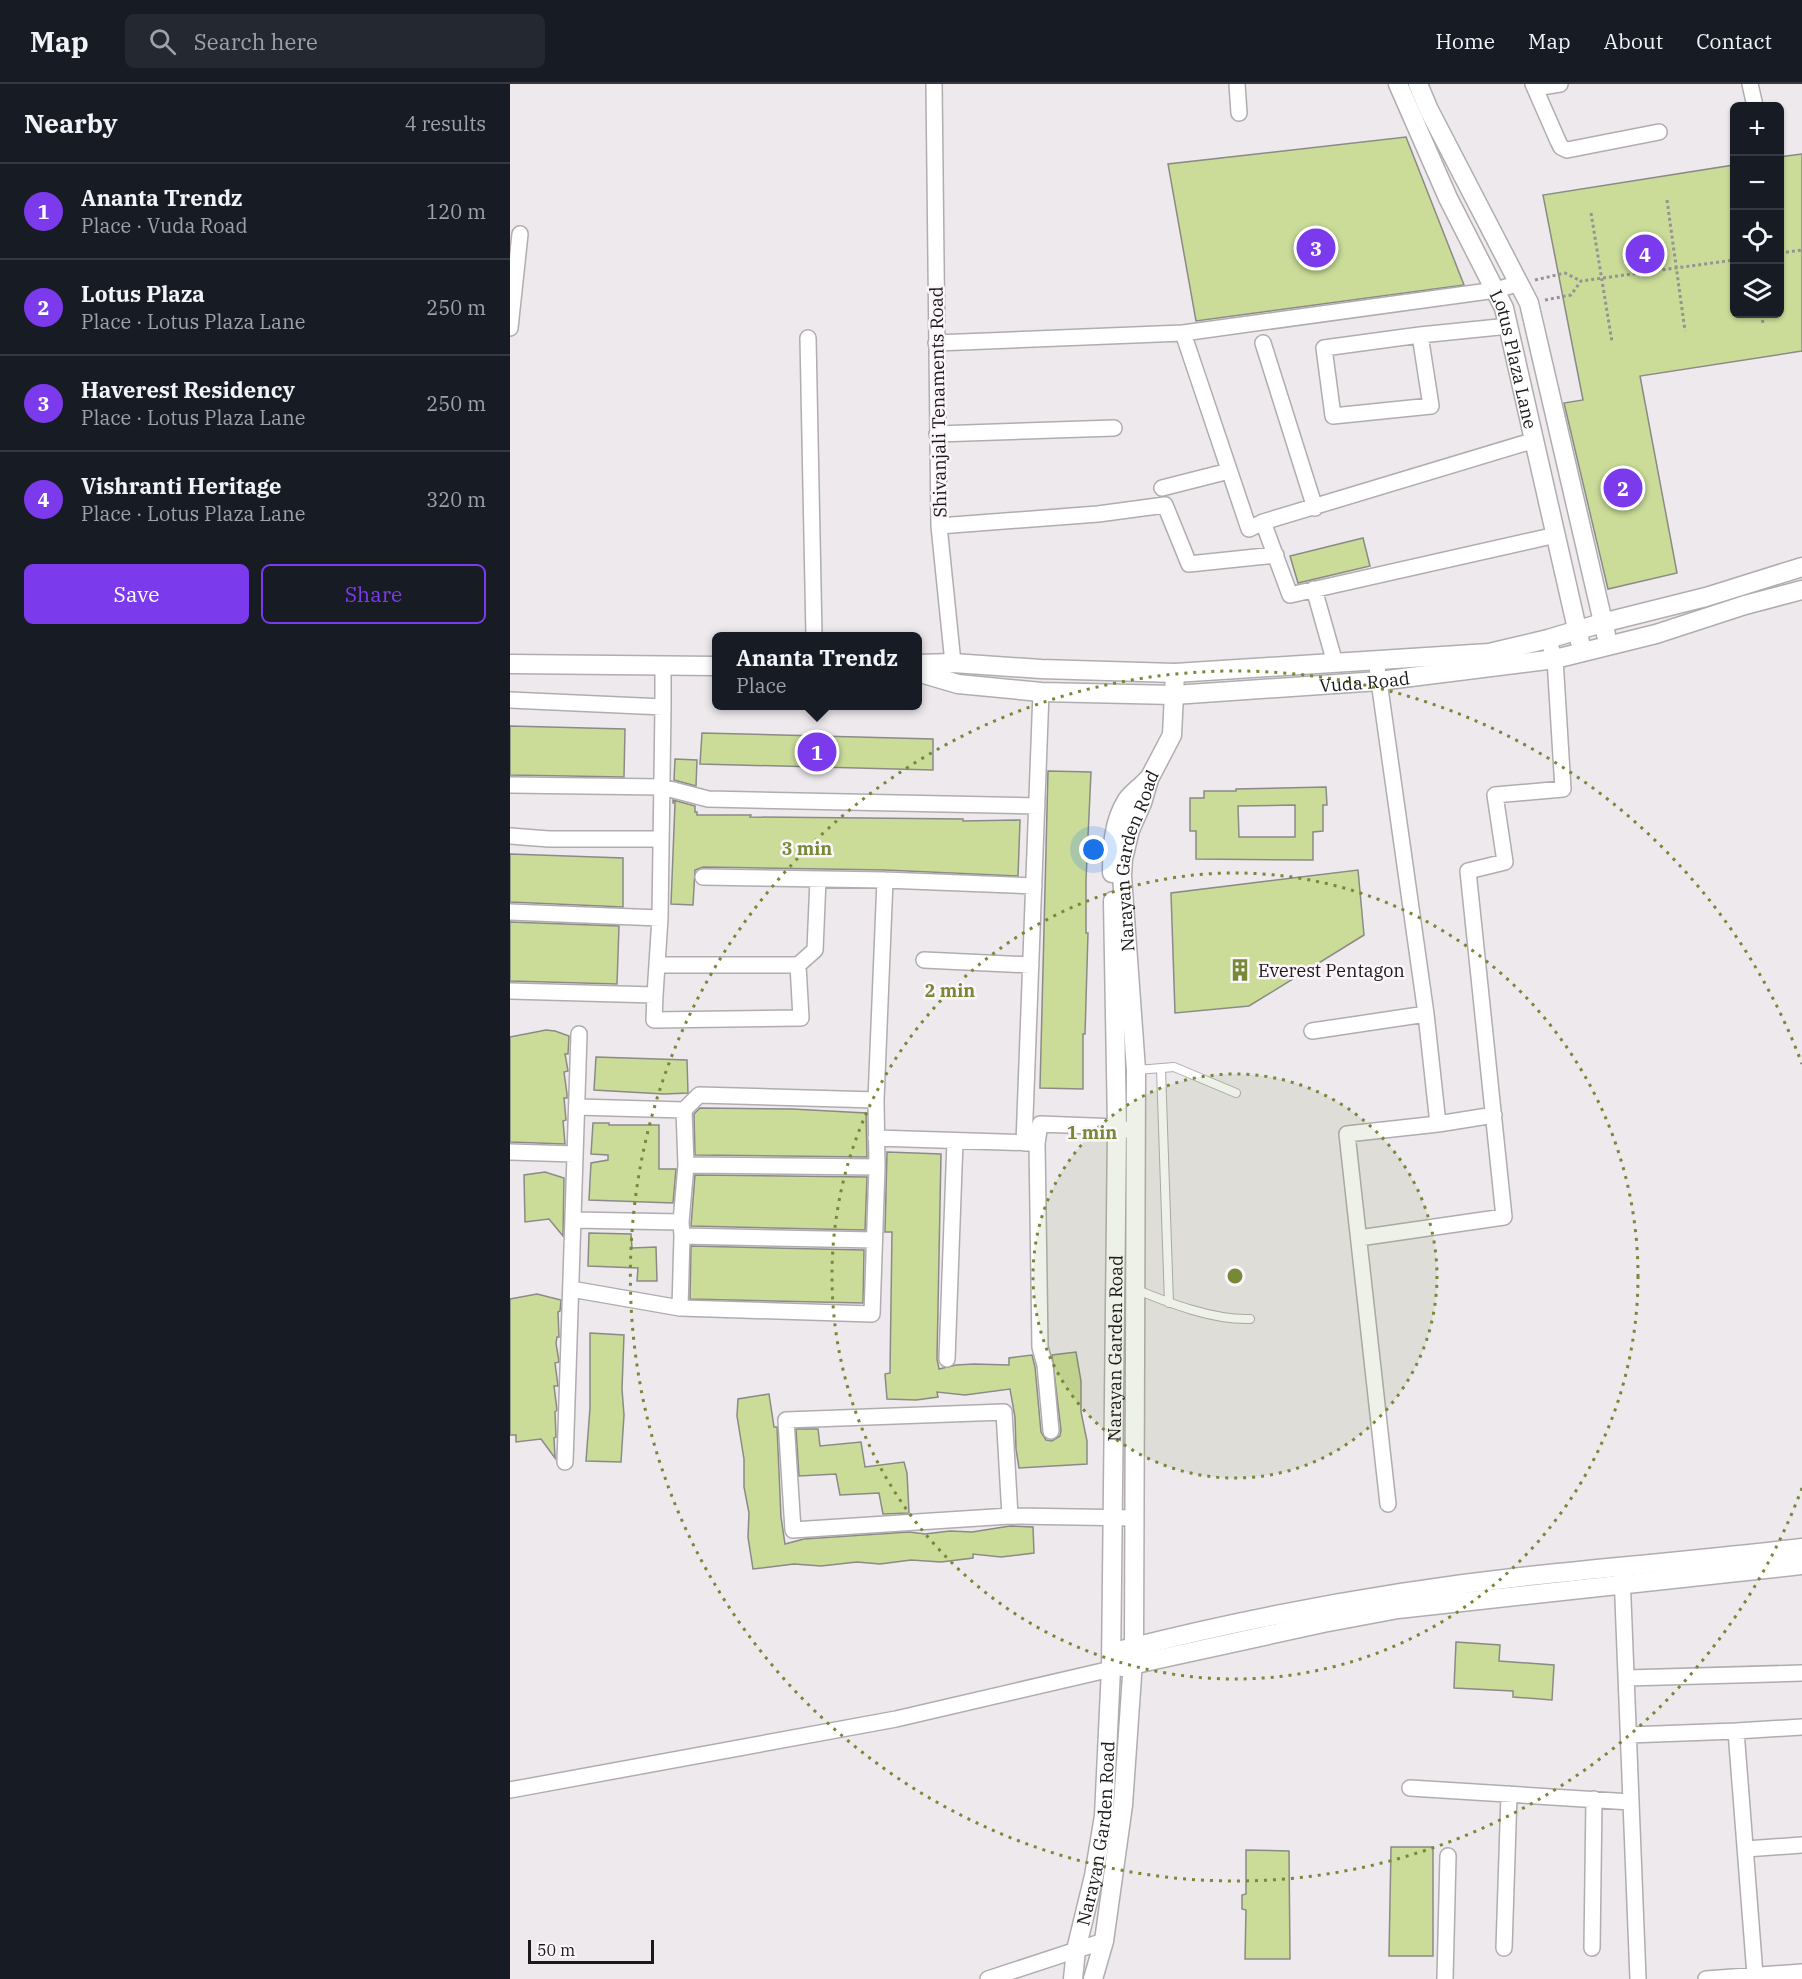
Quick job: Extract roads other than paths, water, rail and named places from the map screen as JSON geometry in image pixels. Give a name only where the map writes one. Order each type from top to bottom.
[{"type":"street","name":"Shivanjali Tenaments Road","points":[[934,84],[939,526],[1098,514],[1165,505],[1189,564],[1276,555]]},
{"type":"street","points":[[1237,84],[1239,113]]},
{"type":"street","name":"Lotus Plaza Lane","points":[[1398,84],[1448,198],[1504,308],[1576,630],[1583,652]]},
{"type":"street","name":"Lotus Plaza Lane","points":[[1418,84],[1429,110],[1529,303],[1609,646]]},
{"type":"street","points":[[1560,84],[1534,86],[1558,141],[1567,150],[1659,132]]},
{"type":"street","points":[[1750,84],[1754,102]]},
{"type":"street","points":[[510,328],[520,234]]},
{"type":"street","points":[[936,342],[1183,333],[1496,290],[1520,283]]},
{"type":"street","points":[[1504,308],[1529,303]]},
{"type":"street","points":[[1420,335],[1431,406],[1333,416],[1324,348],[1420,335],[1509,326]]},
{"type":"street","points":[[1183,333],[1249,529],[1263,522],[1535,441]]},
{"type":"street","points":[[808,338],[814,632]]},
{"type":"street","points":[[1263,343],[1315,507]]},
{"type":"street","points":[[937,434],[1114,428]]},
{"type":"street","points":[[1162,488],[1229,471]]},
{"type":"street","points":[[1263,522],[1290,595],[1556,536]]},
{"type":"street","points":[[939,526],[953,663]]},
{"type":"street","name":"Vuda Road","points":[[922,664],[953,663],[1041,669],[1175,673],[1489,653],[1706,597],[1802,567]]},
{"type":"street","points":[[1314,589],[1335,663]]},
{"type":"street","name":"Vuda Road","points":[[922,673],[958,684],[1041,692],[1174,695],[1379,681],[1555,659],[1656,634],[1744,605],[1802,590]]},
{"type":"street","points":[[1359,1238],[1504,1217],[1468,871],[1505,862],[1495,795],[1563,789],[1555,659],[1548,639]]},
{"type":"street","points":[[1376,660],[1426,1014],[1438,1124]]},
{"type":"street","points":[[510,664],[712,666]]},
{"type":"street","points":[[663,666],[660,918],[654,1020],[801,1018],[798,965]]},
{"type":"street","points":[[1149,779],[1172,728],[1175,673]]},
{"type":"street","points":[[1041,692],[1031,965],[1030,1143],[1040,1347],[1051,1431]]},
{"type":"street","points":[[510,700],[663,706]]},
{"type":"street","name":"Narayan Garden Road","points":[[1093,1979],[1104,1941],[1123,1805],[1134,1647],[1136,1070],[1122,876],[1123,859],[1130,830],[1142,803],[1149,779]]},
{"type":"street","name":"Narayan Garden Road","points":[[1073,1979],[1076,1950],[1094,1876],[1104,1816],[1112,1661],[1117,1127],[1112,850],[1120,813],[1128,799],[1149,779]]},
{"type":"street","points":[[510,785],[662,787],[708,799],[1037,806]]},
{"type":"street","points":[[510,836],[549,839],[661,839]]},
{"type":"street","points":[[703,877],[885,880],[1034,886]]},
{"type":"street","points":[[657,965],[798,965],[815,950],[818,879]]},
{"type":"street","points":[[571,1289],[680,1308],[872,1314],[877,1167],[876,1100],[885,880]]},
{"type":"street","points":[[510,912],[660,918]]},
{"type":"street","points":[[924,960],[1031,965]]},
{"type":"street","points":[[510,991],[655,995]]},
{"type":"street","points":[[1312,1030],[1426,1014]]},
{"type":"street","points":[[565,1462],[579,1034]]},
{"type":"street","points":[[577,1107],[684,1110],[699,1095],[876,1100]]},
{"type":"street","points":[[680,1308],[681,1229],[686,1165],[684,1110]]},
{"type":"street","points":[[1388,1504],[1347,1134],[1494,1115]]},
{"type":"street","points":[[1030,1143],[1040,1124],[1117,1127],[1135,1131]]},
{"type":"street","points":[[876,1138],[1030,1143]]},
{"type":"street","points":[[947,1359],[955,1141]]},
{"type":"street","points":[[510,1152],[575,1154]]},
{"type":"street","points":[[686,1165],[877,1167]]},
{"type":"street","points":[[573,1220],[681,1229],[874,1240]]},
{"type":"street","points":[[1010,1516],[1004,1412],[786,1420],[793,1530],[1010,1516],[1135,1518]]},
{"type":"street","points":[[1112,1661],[1133,1666],[1362,1615],[1802,1548]]},
{"type":"street","points":[[510,1790],[896,1719],[1112,1661],[1134,1647],[1355,1601],[1538,1575],[1622,1576],[1802,1565]]},
{"type":"street","points":[[1622,1576],[1638,1979]]},
{"type":"street","points":[[1627,1678],[1802,1673]]},
{"type":"street","points":[[1629,1735],[1802,1727]]},
{"type":"street","points":[[1736,1731],[1755,1975]]},
{"type":"street","points":[[1410,1788],[1632,1802]]},
{"type":"street","points":[[1504,1948],[1509,1794]]},
{"type":"street","points":[[1592,1948],[1594,1799]]},
{"type":"street","points":[[1746,1850],[1802,1845]]},
{"type":"street","points":[[1445,1979],[1448,1856]]},
{"type":"street","points":[[988,1979],[1104,1941]]},
{"type":"street","points":[[1706,1979],[1802,1972]]},
{"type":"lane","points":[[1136,1070],[1161,1070],[1174,1067],[1236,1093]]},
{"type":"lane","points":[[1161,1070],[1168,1303]]},
{"type":"lane","points":[[1134,1288],[1168,1303],[1225,1317],[1250,1319]]},
{"type":"place","name":"Haverest Residency","points":[[1316,248]]},
{"type":"place","name":"Vishranti Heritage","points":[[1645,254]]},
{"type":"place","name":"Lotus Plaza","points":[[1623,488]]},
{"type":"place","name":"Ananta Trendz","points":[[817,752]]},
{"type":"place","name":"Everest Pentagon","points":[[1240,970]]}]
